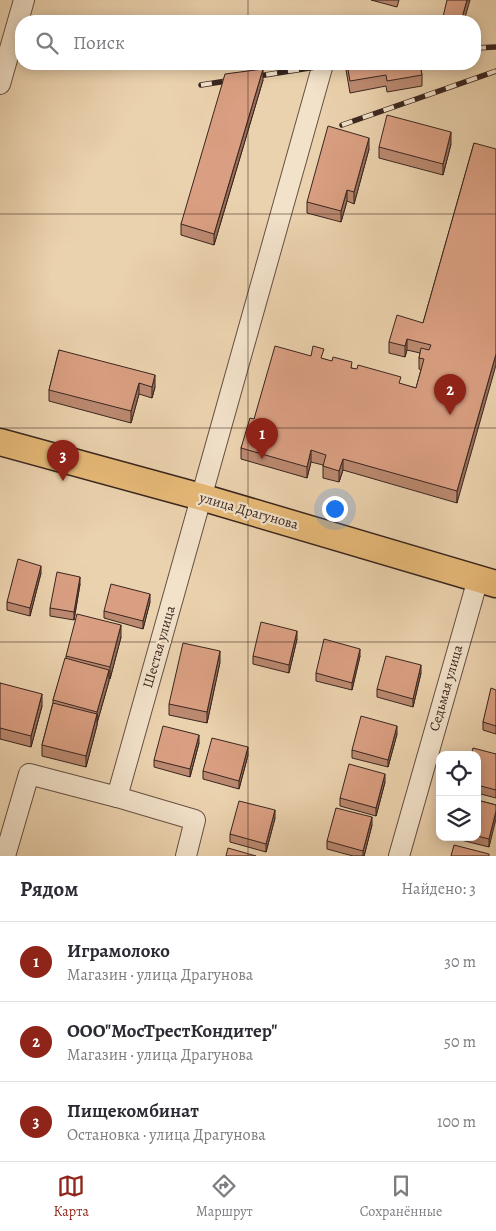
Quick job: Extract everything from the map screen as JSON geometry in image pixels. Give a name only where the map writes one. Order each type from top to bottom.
[{"type":"main road","name":"улица Драгунова","points":[[0,442],[201,496],[487,581]]},
{"type":"street","points":[[20,15],[24,0]]},
{"type":"street","points":[[0,84],[15,32]]},
{"type":"street","name":"Шестая улица","points":[[117,797],[321,70]]},
{"type":"street","name":"Седьмая улица","points":[[399,856],[487,581]]},
{"type":"street","points":[[5,856],[29,774],[195,820],[186,856]]},
{"type":"building","points":[[447,0],[467,0],[463,15],[443,15]]},
{"type":"building","points":[[263,70],[214,234],[181,224],[225,74]]},
{"type":"building","points":[[348,70],[421,70],[422,75],[387,81],[386,75],[350,81]]},
{"type":"building","points":[[387,115],[451,132],[443,164],[379,147]]},
{"type":"building","points":[[328,126],[369,138],[354,192],[347,190],[341,211],[307,202]]},
{"type":"building","points":[[474,143],[496,149],[496,354],[457,491],[343,459],[339,471],[323,466],[326,455],[311,450],[307,467],[241,448],[250,418],[254,419],[275,346],[311,356],[313,346],[324,349],[321,358],[332,361],[333,357],[352,362],[351,368],[357,369],[358,365],[401,377],[399,383],[416,388],[424,359],[419,358],[421,348],[429,350],[431,345],[407,339],[405,346],[389,342],[397,315],[423,323]]},
{"type":"building","points":[[59,350],[155,375],[152,387],[139,383],[131,411],[49,390]]},
{"type":"building","points":[[18,559],[41,566],[30,608],[7,602]]},
{"type":"building","points":[[57,572],[80,577],[74,612],[50,608]]},
{"type":"building","points":[[111,584],[150,594],[143,621],[104,611]]},
{"type":"building","points":[[77,614],[121,625],[110,667],[66,656]]},
{"type":"building","points":[[261,622],[297,631],[289,665],[253,656]]},
{"type":"building","points":[[324,639],[360,649],[352,683],[316,673]]},
{"type":"building","points":[[183,643],[220,651],[207,712],[169,704]]},
{"type":"building","points":[[386,656],[421,665],[413,699],[377,689]]},
{"type":"building","points":[[65,658],[109,670],[97,712],[53,700]]},
{"type":"building","points":[[0,683],[42,694],[31,736],[0,728]]},
{"type":"building","points":[[491,688],[496,690],[496,726],[483,722]]},
{"type":"building","points":[[53,703],[97,714],[86,756],[42,745]]},
{"type":"building","points":[[361,716],[397,726],[388,760],[352,750]]},
{"type":"building","points":[[163,726],[199,735],[190,769],[154,760]]},
{"type":"building","points":[[212,738],[248,747],[239,781],[203,771]]},
{"type":"building","points":[[473,748],[496,754],[496,790],[481,786],[481,751],[472,751]]},
{"type":"building","points":[[349,764],[385,774],[376,808],[340,798]]},
{"type":"building","points":[[239,801],[275,810],[266,844],[230,834]]},
{"type":"building","points":[[481,801],[496,805],[489,839],[481,837]]},
{"type":"building","points":[[336,808],[372,817],[363,851],[327,841]]},
{"type":"building","points":[[454,845],[489,854],[489,856],[451,856]]},
{"type":"building","points":[[228,848],[256,856],[226,856]]},
{"type":"railway","points":[[481,48],[496,47]]},
{"type":"railway","points":[[201,85],[297,70]]},
{"type":"railway","points":[[342,125],[496,71]]},
{"type":"place","name":"ООО\"МосТрестКондитер\"","points":[[450,415]]},
{"type":"place","name":"Играмолоко","points":[[262,459]]},
{"type":"place","name":"Пищекомбинат","points":[[63,481]]}]
